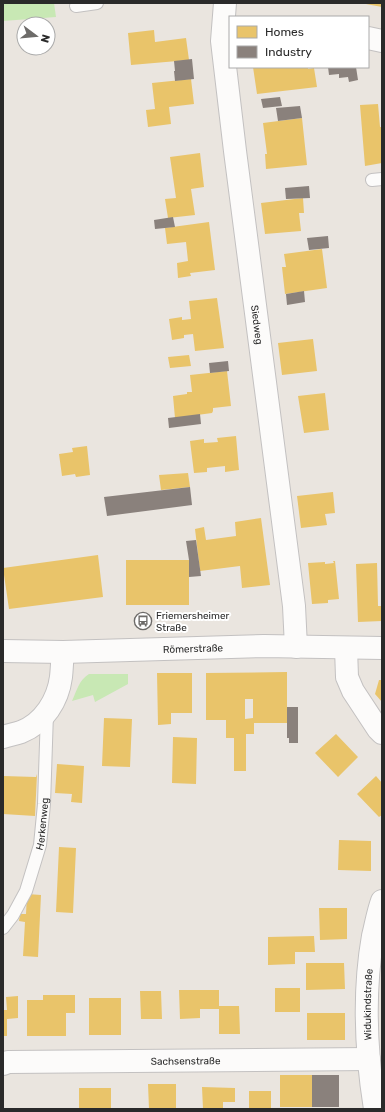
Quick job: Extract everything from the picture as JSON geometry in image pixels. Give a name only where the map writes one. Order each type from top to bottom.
[{"type":"street","name":"Siedweg","points":[[226,13],[222,41],[294,606],[296,647]]},
{"type":"street","points":[[369,38],[382,41]]},
{"type":"street","name":"Römerstraße","points":[[3,651],[63,652],[257,647],[382,648]]},
{"type":"street","points":[[346,648],[347,677],[353,690],[382,733]]},
{"type":"street","name":"Herkenweg","points":[[3,737],[21,732],[35,724],[47,712],[54,700],[61,678],[63,652]]},
{"type":"street","name":"Widukindstraße","points":[[375,1109],[367,1030],[367,988],[370,952],[378,911],[382,901]]},
{"type":"street","name":"Sachsenstraße","points":[[3,1064],[8,1062],[369,1059]]},
{"type":"lane","points":[[76,6],[97,3]]},
{"type":"lane","name":"Herkenweg","points":[[3,928],[13,915],[26,891],[40,845],[44,804],[47,712]]},
{"type":"green space","points":[[3,3],[54,3],[56,16],[16,16],[16,20],[3,21]]},
{"type":"green space","points":[[89,674],[128,674],[128,684],[95,702],[93,695],[72,701],[81,682]]},
{"type":"building: Homes","points":[[382,3],[382,7],[366,4]]},
{"type":"building: Homes","points":[[154,30],[155,42],[186,38],[189,60],[131,65],[128,33]]},
{"type":"building: Homes","points":[[253,68],[314,68],[317,87],[257,94]]},
{"type":"building: Homes","points":[[191,79],[194,104],[169,107],[171,124],[148,127],[146,110],[155,109],[152,83]]},
{"type":"building: Homes","points":[[378,104],[380,127],[382,127],[382,163],[365,166],[360,105]]},
{"type":"building: Homes","points":[[302,118],[307,165],[266,169],[265,154],[267,154],[263,123]]},
{"type":"building: Homes","points":[[200,153],[204,187],[191,189],[195,215],[168,218],[165,199],[176,198],[170,157]]},
{"type":"building: Homes","points":[[303,198],[304,213],[299,213],[301,231],[265,234],[261,203]]},
{"type":"building: Homes","points":[[209,222],[215,270],[190,273],[191,276],[178,278],[177,263],[188,261],[186,242],[167,244],[165,228]]},
{"type":"building: Homes","points":[[322,249],[327,288],[285,294],[282,267],[286,267],[284,254]]},
{"type":"building: Homes","points":[[217,298],[224,348],[195,351],[193,334],[184,335],[184,338],[172,340],[169,319],[182,317],[182,320],[191,319],[189,301]]},
{"type":"building: Homes","points":[[313,339],[317,371],[282,375],[278,343]]},
{"type":"building: Homes","points":[[189,355],[191,366],[170,368],[168,357]]},
{"type":"building: Homes","points":[[227,371],[231,406],[213,408],[212,413],[175,418],[173,396],[192,392],[190,375]]},
{"type":"building: Homes","points":[[325,393],[329,430],[304,433],[298,396]]},
{"type":"building: Homes","points":[[236,436],[239,470],[225,472],[225,466],[207,468],[207,472],[194,473],[190,441],[204,439],[204,443],[218,442],[217,438]]},
{"type":"building: Homes","points":[[87,446],[90,475],[76,477],[75,474],[62,476],[59,454],[73,452],[72,448]]},
{"type":"building: Homes","points":[[188,473],[190,487],[161,490],[159,475]]},
{"type":"building: Homes","points":[[333,492],[335,513],[325,514],[327,525],[301,528],[297,496]]},
{"type":"building: Homes","points":[[261,518],[270,585],[242,588],[240,566],[200,571],[195,529],[204,527],[206,540],[236,536],[235,522]]},
{"type":"building: Homes","points":[[98,555],[103,597],[9,609],[3,568]]},
{"type":"building: Homes","points":[[126,560],[189,560],[189,605],[126,605]]},
{"type":"building: Homes","points":[[333,561],[335,561],[339,599],[328,600],[328,603],[312,604],[308,563],[325,562],[325,564],[334,563]]},
{"type":"building: Homes","points":[[377,563],[378,606],[382,606],[382,621],[358,622],[356,564]]},
{"type":"building: Homes","points":[[287,672],[287,723],[254,723],[254,734],[246,734],[246,771],[234,771],[234,738],[226,738],[226,720],[206,720],[206,673]],"holes":[[[245,699],[253,699],[253,718],[245,719]]]},
{"type":"building: Homes","points":[[157,673],[192,673],[192,713],[171,713],[171,724],[158,725]]},
{"type":"building: Homes","points":[[379,680],[382,680],[382,702],[375,694]]},
{"type":"building: Homes","points":[[104,718],[132,719],[130,767],[102,766]]},
{"type":"building: Homes","points":[[336,734],[358,757],[338,777],[315,753]]},
{"type":"building: Homes","points":[[173,737],[197,738],[196,784],[172,783]]},
{"type":"building: Homes","points":[[57,764],[84,766],[82,803],[71,802],[72,794],[55,793]]},
{"type":"building: Homes","points":[[37,774],[35,816],[3,814],[3,776],[36,777]]},
{"type":"building: Homes","points":[[376,776],[382,783],[382,815],[379,817],[357,794]]},
{"type":"building: Homes","points":[[339,840],[371,841],[371,871],[338,870]]},
{"type":"building: Homes","points":[[59,847],[76,848],[73,913],[56,912]]},
{"type":"building: Homes","points":[[27,894],[41,895],[38,957],[23,956],[25,922],[19,921],[20,914],[26,914]]},
{"type":"building: Homes","points":[[319,908],[347,908],[347,939],[320,940]]},
{"type":"building: Homes","points":[[314,936],[315,952],[295,952],[295,964],[268,965],[268,937]]},
{"type":"building: Homes","points":[[306,963],[344,963],[345,989],[306,990]]},
{"type":"building: Homes","points":[[275,988],[300,988],[300,1012],[275,1012]]},
{"type":"building: Homes","points":[[179,990],[219,990],[219,1006],[239,1006],[240,1034],[219,1034],[219,1009],[200,1009],[200,1018],[180,1019]]},
{"type":"building: Homes","points":[[140,991],[161,991],[162,1019],[141,1019]]},
{"type":"building: Homes","points":[[43,995],[75,995],[75,1013],[66,1013],[66,1036],[27,1036],[27,1000],[43,1000]]},
{"type":"building: Homes","points":[[18,996],[18,1018],[7,1019],[7,1036],[3,1036],[3,1010],[7,1010],[6,997]]},
{"type":"building: Homes","points":[[89,998],[121,998],[121,1035],[89,1035]]},
{"type":"building: Homes","points":[[307,1013],[345,1013],[345,1040],[307,1040]]},
{"type":"building: Homes","points":[[280,1075],[312,1075],[312,1107],[280,1107]]},
{"type":"building: Homes","points":[[148,1084],[176,1084],[176,1109],[149,1109]]},
{"type":"building: Homes","points":[[202,1087],[235,1088],[235,1102],[223,1102],[223,1109],[203,1109]]},
{"type":"building: Homes","points":[[79,1088],[111,1088],[111,1109],[79,1109]]},
{"type":"building: Homes","points":[[249,1091],[271,1091],[271,1109],[249,1109]]},
{"type":"building: Industry","points":[[192,59],[194,79],[175,81],[174,61]]},
{"type":"building: Industry","points":[[328,68],[356,68],[358,80],[349,82],[348,77],[339,78],[339,74],[329,75]]},
{"type":"building: Industry","points":[[280,97],[282,106],[263,108],[261,99]]},
{"type":"building: Industry","points":[[300,106],[302,118],[278,121],[276,108]]},
{"type":"building: Industry","points":[[309,186],[310,198],[286,199],[285,188]]},
{"type":"building: Industry","points":[[173,217],[175,227],[155,229],[154,220]]},
{"type":"building: Industry","points":[[328,236],[329,248],[309,250],[307,238]]},
{"type":"building: Industry","points":[[304,291],[305,302],[287,305],[286,294]]},
{"type":"building: Industry","points":[[228,361],[229,371],[210,373],[209,363]]},
{"type":"building: Industry","points":[[200,414],[201,424],[169,428],[168,418]]},
{"type":"building: Industry","points":[[190,487],[192,505],[107,516],[104,497]]},
{"type":"building: Industry","points":[[196,540],[201,576],[189,577],[189,560],[186,541]]},
{"type":"building: Industry","points":[[287,707],[298,707],[298,743],[289,743],[289,738],[287,738]]},
{"type":"building: Industry","points":[[312,1075],[339,1075],[339,1107],[312,1107]]},
{"type":"place","name":"Friemersheimer Straße","points":[[143,621]]}]
